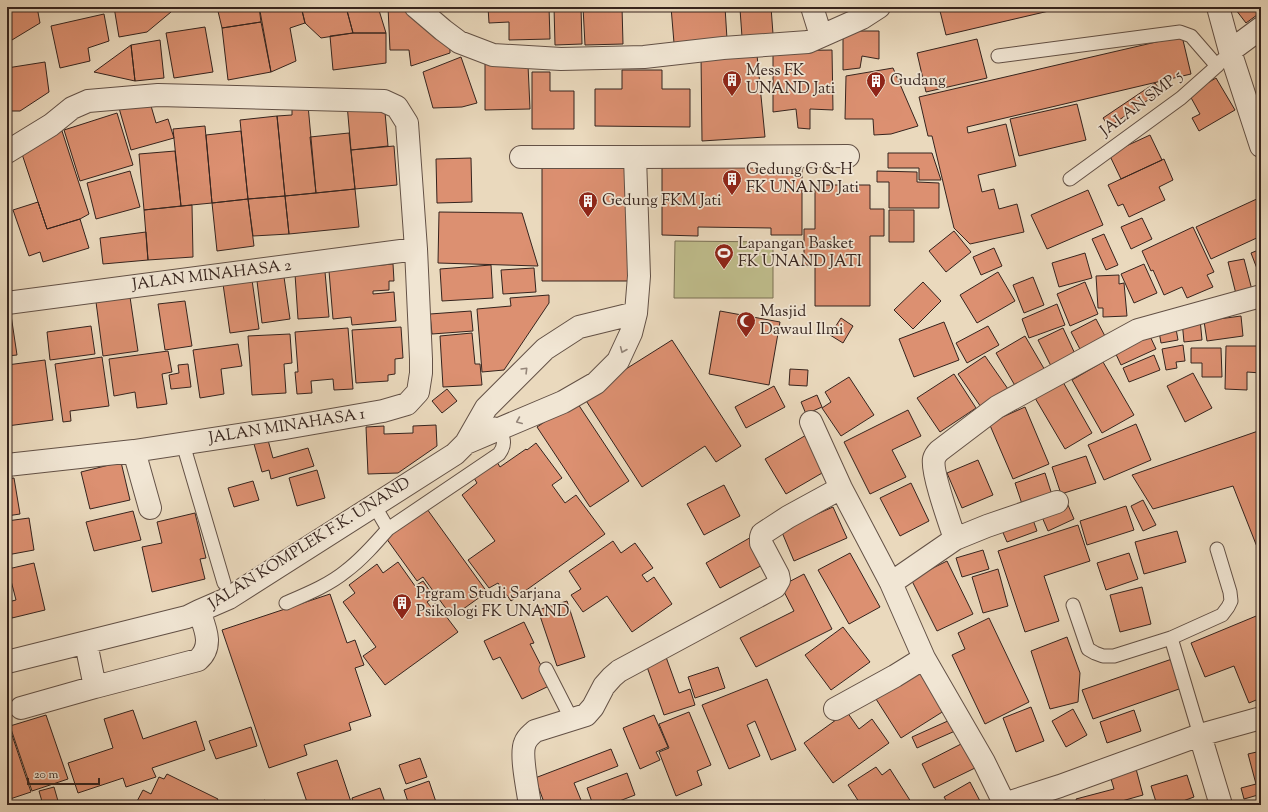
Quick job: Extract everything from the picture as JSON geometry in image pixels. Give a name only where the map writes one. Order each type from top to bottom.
[{"type":"street","points":[[416,7],[459,42],[492,55],[561,59],[644,57],[723,48],[808,42],[862,18],[879,7]]},
{"type":"street","points":[[812,7],[821,36]]},
{"type":"street","points":[[1218,7],[1224,59],[1261,146]]},
{"type":"street","points":[[1224,59],[1261,28]]},
{"type":"street","name":"JALAN MINAHASA 1","points":[[7,152],[51,125],[72,108],[88,101],[158,95],[384,101],[397,107],[407,123],[416,249],[421,373],[418,392],[407,404],[383,411],[184,444],[7,465]]},
{"type":"street","points":[[521,157],[848,156]]},
{"type":"street","points":[[635,157],[639,276],[636,313]]},
{"type":"street","name":"JALAN MINAHASA 2","points":[[7,303],[416,249]]},
{"type":"street","points":[[955,539],[935,474],[933,460],[939,451],[997,408],[1138,330],[1261,296]]},
{"type":"street","name":"JALAN KOMPLEK F.K. UNAND","points":[[7,662],[187,617],[229,598],[455,454],[466,443],[486,408],[545,349],[579,327],[636,313],[631,333],[618,361],[596,383],[563,402],[466,443]]},
{"type":"street","points":[[811,422],[841,488],[892,582],[924,658],[984,762],[1005,804],[1200,736],[1261,718]]},
{"type":"street","points":[[134,451],[150,508]]},
{"type":"street","points":[[530,805],[523,754],[524,744],[528,736],[535,731],[572,720],[586,714],[593,707],[604,686],[619,671],[774,587],[778,580],[778,575],[761,543],[762,534],[788,517],[841,488]]},
{"type":"street","points":[[892,582],[955,539],[987,526],[1057,502]]},
{"type":"street","points":[[21,708],[198,660],[207,648],[208,639],[199,611]]},
{"type":"street","points":[[86,643],[95,687]]},
{"type":"street","points":[[835,709],[924,658]]},
{"type":"street","points":[[1200,736],[1221,805]]},
{"type":"lane","points":[[998,56],[1180,32],[1191,36],[1224,59]]},
{"type":"lane","name":"JALAN SMP 5","points":[[1070,179],[1181,98],[1224,59]]},
{"type":"lane","points":[[286,603],[319,588],[346,572],[373,547],[388,529],[499,454],[504,447],[504,442],[486,408]]},
{"type":"lane","points":[[184,444],[224,583]]},
{"type":"lane","points":[[374,506],[388,529]]},
{"type":"lane","points":[[1073,605],[1088,648],[1095,653],[1104,656],[1114,656],[1171,638],[1222,615],[1228,607],[1231,601],[1230,592],[1217,549]]},
{"type":"lane","points":[[1171,638],[1200,736]]},
{"type":"lane","points":[[546,669],[572,720]]},
{"type":"shaded area","name":"Lapangan Basket FK UNAND JATI","points":[[675,241],[773,242],[773,298],[674,298]]},
{"type":"building","points":[[7,7],[37,7],[40,23],[7,43]]},
{"type":"building","points":[[114,7],[171,7],[171,12],[147,32],[119,37]]},
{"type":"building","points":[[217,7],[259,7],[261,22],[222,28]]},
{"type":"building","points":[[259,7],[276,7],[260,11]]},
{"type":"building","points":[[276,7],[301,7],[305,23],[290,28],[296,61],[271,72],[260,11]]},
{"type":"building","points":[[309,7],[346,7],[353,33],[321,38],[305,23],[302,10]]},
{"type":"building","points":[[346,7],[378,7],[386,33],[353,33]]},
{"type":"building","points":[[388,7],[408,7],[450,41],[450,53],[411,66],[409,50],[390,50]]},
{"type":"building","points":[[488,7],[549,7],[550,39],[509,40],[509,22],[489,23]]},
{"type":"building","points":[[554,7],[581,7],[582,44],[555,45]]},
{"type":"building","points":[[583,7],[622,7],[623,44],[585,45]]},
{"type":"building","points":[[671,7],[725,7],[727,39],[674,43]]},
{"type":"building","points":[[771,7],[773,34],[742,37],[740,9]]},
{"type":"building","points":[[839,7],[852,7],[841,11]]},
{"type":"building","points":[[939,7],[1066,7],[946,35]]},
{"type":"building","points":[[1239,7],[1261,7],[1261,14],[1258,16],[1257,15],[1246,23],[1236,10]]},
{"type":"building","points":[[104,14],[109,41],[88,48],[90,61],[60,68],[51,26]]},
{"type":"building","points":[[261,22],[271,72],[228,80],[222,28]]},
{"type":"building","points":[[205,27],[213,72],[174,78],[166,33]]},
{"type":"building","name":"Gudang","points":[[860,31],[879,31],[879,59],[862,56],[860,68],[843,70],[843,35]]},
{"type":"building","points":[[353,33],[386,33],[386,63],[333,70],[330,36]]},
{"type":"building","points":[[1182,36],[1191,74],[967,127],[968,133],[1006,124],[1016,166],[978,175],[982,192],[994,189],[999,209],[1017,204],[1024,232],[970,244],[954,228],[932,136],[928,136],[919,97]]},
{"type":"building","points":[[977,39],[987,78],[926,92],[917,53]]},
{"type":"building","points":[[160,40],[164,78],[135,81],[131,45]]},
{"type":"building","points":[[1261,41],[1261,52],[1256,44]]},
{"type":"building","points":[[131,45],[135,81],[94,72]]},
{"type":"building","points":[[832,50],[833,110],[810,109],[810,129],[798,128],[796,109],[773,112],[773,51]]},
{"type":"building","name":"Mess FK UNAND Jati","points":[[757,55],[765,137],[702,141],[701,56]]},
{"type":"building","points":[[461,57],[477,103],[462,107],[433,108],[423,72]]},
{"type":"building","points":[[485,58],[528,65],[530,109],[485,110]]},
{"type":"building","points":[[45,62],[49,92],[20,111],[7,111],[7,68]]},
{"type":"building","name":"Gudang","points":[[893,68],[918,126],[891,134],[874,135],[873,119],[845,119],[846,76]]},
{"type":"building","points":[[622,70],[662,70],[662,89],[690,89],[690,127],[595,126],[595,89],[622,89]]},
{"type":"building","points":[[532,72],[550,72],[550,91],[574,91],[574,129],[532,129]]},
{"type":"building","points":[[1216,78],[1235,110],[1199,131],[1192,118],[1200,114],[1189,94]]},
{"type":"building","points":[[1155,83],[1161,91],[1109,127],[1103,118]]},
{"type":"building","points":[[149,99],[156,123],[168,119],[174,138],[131,150],[119,108]]},
{"type":"building","points":[[384,101],[388,146],[351,150],[347,104]]},
{"type":"building","points":[[1077,104],[1086,140],[1019,156],[1010,119]]},
{"type":"building","points":[[308,105],[316,193],[285,196],[277,116],[292,115],[292,107]]},
{"type":"building","points":[[117,113],[133,165],[80,181],[64,130]]},
{"type":"building","points":[[277,116],[285,196],[248,199],[240,120]]},
{"type":"building","points":[[205,126],[212,203],[181,206],[173,129]]},
{"type":"building","points":[[62,131],[89,214],[80,219],[47,229],[19,145]]},
{"type":"building","points":[[241,131],[248,199],[212,203],[206,135]]},
{"type":"building","points":[[349,133],[355,189],[316,193],[310,137]]},
{"type":"building","points":[[1150,135],[1162,160],[1121,179],[1109,154]]},
{"type":"building","points":[[394,146],[397,185],[355,189],[351,150]]},
{"type":"building","points":[[175,151],[181,206],[144,210],[139,154]]},
{"type":"building","points":[[888,153],[932,153],[941,180],[919,180],[919,168],[888,168]]},
{"type":"building","points":[[471,158],[472,202],[437,203],[436,159]]},
{"type":"building","points":[[1164,159],[1173,180],[1159,187],[1165,200],[1129,217],[1123,204],[1118,206],[1108,185]]},
{"type":"building","name":"Gedung G & H FK UNAND Jati","points":[[662,164],[802,165],[802,235],[771,235],[771,228],[698,227],[698,236],[662,235]]},
{"type":"building","name":"Gedung FKM Jati","points":[[542,165],[629,166],[629,281],[542,281]]},
{"type":"building","points":[[130,171],[140,207],[96,219],[87,183]]},
{"type":"building","points":[[877,171],[917,172],[917,182],[939,183],[939,208],[889,208],[889,182],[877,182]]},
{"type":"building","points":[[815,185],[870,185],[870,209],[884,209],[884,236],[870,236],[870,306],[815,306],[815,265],[804,265],[804,229],[815,229]]},
{"type":"building","points":[[355,189],[359,227],[289,234],[285,196]]},
{"type":"building","points":[[1088,190],[1103,225],[1047,249],[1031,215]]},
{"type":"building","points":[[285,196],[289,234],[253,236],[248,199]]},
{"type":"building","points":[[1261,197],[1261,236],[1211,259],[1196,227]]},
{"type":"building","points":[[248,199],[254,246],[217,251],[212,203]]},
{"type":"building","points":[[38,202],[47,229],[80,219],[89,248],[43,262],[40,252],[29,256],[13,210]]},
{"type":"building","points":[[192,205],[193,257],[148,260],[144,210]]},
{"type":"building","points":[[889,210],[914,210],[914,242],[889,242]]},
{"type":"building","points":[[439,212],[522,213],[538,266],[438,263]]},
{"type":"building","points":[[1142,218],[1152,239],[1131,249],[1121,227]]},
{"type":"building","points":[[1193,227],[1214,272],[1207,275],[1213,287],[1187,298],[1182,287],[1164,295],[1153,270],[1151,271],[1142,251]]},
{"type":"building","points":[[954,231],[971,252],[946,272],[929,251]]},
{"type":"building","points":[[146,232],[148,260],[103,264],[100,238]]},
{"type":"building","points":[[1104,234],[1118,265],[1106,270],[1092,239]]},
{"type":"building","points":[[994,248],[1002,266],[981,275],[973,257]]},
{"type":"building","points":[[1261,249],[1261,279],[1251,253]]},
{"type":"building","points":[[1085,253],[1092,278],[1059,287],[1052,263]]},
{"type":"building","points":[[1244,259],[1252,290],[1236,294],[1228,262]]},
{"type":"building","points":[[371,262],[371,266],[393,264],[394,281],[389,281],[389,290],[373,291],[373,294],[394,292],[396,321],[352,325],[351,317],[333,319],[329,271],[341,270],[340,264]]},
{"type":"building","points":[[1144,264],[1157,293],[1134,303],[1121,274]]},
{"type":"building","points":[[491,265],[493,298],[442,301],[440,269]]},
{"type":"building","points":[[534,268],[536,292],[503,294],[501,270]]},
{"type":"building","points":[[325,272],[329,317],[298,319],[295,274]]},
{"type":"building","points":[[998,272],[1015,301],[977,323],[960,295]]},
{"type":"building","points":[[1119,275],[1119,284],[1124,283],[1127,316],[1103,317],[1103,308],[1098,308],[1096,276]]},
{"type":"building","points":[[284,277],[290,319],[262,323],[257,281]]},
{"type":"building","points":[[1033,277],[1044,305],[1024,313],[1013,285]]},
{"type":"building","points":[[252,280],[259,329],[230,333],[223,284]]},
{"type":"building","points":[[923,282],[941,301],[913,329],[894,310]]},
{"type":"building","points":[[1085,282],[1098,314],[1070,326],[1057,294]]},
{"type":"building","points":[[549,295],[549,303],[504,370],[482,372],[477,309],[511,306],[510,298]]},
{"type":"building","points":[[130,297],[138,351],[103,356],[96,302]]},
{"type":"building","points":[[185,301],[192,346],[165,350],[158,304]]},
{"type":"building","points":[[1057,304],[1065,325],[1029,338],[1022,319]]},
{"type":"building","points":[[471,311],[473,331],[432,334],[430,314]]},
{"type":"building","name":"Masjid Dawaul Ilmi","points":[[720,311],[780,322],[769,385],[709,374]]},
{"type":"building","points":[[7,315],[11,315],[17,355],[7,356]]},
{"type":"building","points":[[1241,316],[1243,336],[1207,341],[1204,321]]},
{"type":"building","points":[[841,318],[853,326],[843,343],[830,335]]},
{"type":"building","points":[[1096,319],[1106,338],[1081,351],[1071,332]]},
{"type":"building","points":[[1200,319],[1202,340],[1184,342],[1182,321]]},
{"type":"building","points":[[944,322],[959,360],[914,377],[899,339]]},
{"type":"building","points":[[1175,323],[1178,340],[1161,343],[1158,326]]},
{"type":"building","points":[[91,326],[95,354],[50,360],[47,332]]},
{"type":"building","points":[[988,326],[999,345],[967,363],[956,343]]},
{"type":"building","points":[[401,327],[403,358],[395,359],[395,374],[388,375],[388,381],[356,383],[352,330]]},
{"type":"building","points":[[348,328],[353,389],[334,390],[333,379],[311,381],[312,393],[297,394],[295,372],[298,372],[295,332]]},
{"type":"building","points":[[1063,328],[1076,356],[1052,368],[1038,340]]},
{"type":"building","points":[[472,333],[475,364],[480,364],[482,385],[443,387],[440,336]]},
{"type":"building","points":[[290,334],[292,363],[284,364],[286,393],[252,395],[248,336]]},
{"type":"building","points":[[1149,334],[1156,349],[1121,365],[1114,350]]},
{"type":"building","points":[[1025,336],[1046,372],[1017,389],[996,353]]},
{"type":"building","points":[[672,340],[741,446],[716,462],[705,446],[642,487],[583,396]]},
{"type":"building","points":[[238,344],[242,366],[221,369],[224,394],[200,398],[193,350]]},
{"type":"building","points":[[1183,345],[1185,361],[1176,362],[1177,368],[1166,370],[1162,349]]},
{"type":"building","points":[[1226,346],[1261,346],[1261,373],[1247,372],[1247,390],[1225,389]]},
{"type":"building","points":[[1191,348],[1221,348],[1222,377],[1202,377],[1202,363],[1191,363]]},
{"type":"building","points":[[168,351],[172,372],[162,374],[167,404],[137,408],[135,392],[114,396],[109,359]]},
{"type":"building","points":[[1154,355],[1160,370],[1129,382],[1123,368]]},
{"type":"building","points":[[985,356],[1008,389],[981,407],[958,374]]},
{"type":"building","points":[[102,357],[109,406],[70,411],[71,421],[63,422],[55,364]]},
{"type":"building","points":[[45,360],[53,420],[7,426],[7,365]]},
{"type":"building","points":[[1103,362],[1134,415],[1102,433],[1072,380]]},
{"type":"building","points":[[188,364],[191,387],[171,389],[169,375],[179,373],[178,365]]},
{"type":"building","points":[[790,369],[808,370],[807,386],[789,385]]},
{"type":"building","points":[[1193,373],[1212,408],[1185,422],[1167,386]]},
{"type":"building","points":[[954,374],[976,408],[940,432],[917,398]]},
{"type":"building","points":[[849,377],[874,415],[841,436],[822,408],[831,402],[825,392]]},
{"type":"building","points":[[1063,382],[1092,433],[1065,449],[1035,398]]},
{"type":"building","points":[[774,386],[785,407],[746,428],[735,407]]},
{"type":"building","points":[[447,389],[457,401],[442,413],[432,401]]},
{"type":"building","points":[[817,395],[822,407],[806,414],[801,402]]},
{"type":"building","points":[[576,401],[629,481],[590,507],[537,427]]},
{"type":"building","points":[[1025,407],[1049,464],[1013,479],[989,423]]},
{"type":"building","points":[[908,410],[921,436],[892,450],[906,477],[870,494],[844,442]]},
{"type":"building","points":[[1136,424],[1151,460],[1104,480],[1088,445]]},
{"type":"building","points":[[436,425],[437,446],[398,473],[368,474],[366,427],[384,426],[384,434],[413,433],[413,426]]},
{"type":"building","points":[[1261,430],[1261,557],[1233,486],[1153,509],[1132,475]]},
{"type":"building","points":[[266,433],[273,458],[308,448],[314,466],[271,479],[269,470],[262,472],[252,437]]},
{"type":"building","points":[[808,434],[829,469],[786,494],[765,459]]},
{"type":"building","points":[[536,443],[562,478],[552,485],[565,503],[576,495],[605,534],[511,601],[498,583],[489,588],[468,560],[495,541],[462,495],[477,483],[474,478],[497,462],[500,467]]},
{"type":"building","points":[[1086,456],[1096,483],[1061,494],[1052,467]]},
{"type":"building","points":[[978,460],[993,495],[962,508],[947,473]]},
{"type":"building","points":[[121,462],[130,500],[90,509],[81,472]]},
{"type":"building","points":[[317,470],[325,498],[297,506],[289,478]]},
{"type":"building","points":[[1045,473],[1053,498],[1023,507],[1015,483]]},
{"type":"building","points":[[14,478],[20,514],[7,516],[7,479]]},
{"type":"building","points":[[253,481],[259,500],[234,507],[228,488]]},
{"type":"building","points":[[911,483],[929,521],[900,536],[880,498]]},
{"type":"building","points":[[724,485],[740,516],[704,535],[687,504]]},
{"type":"building","points":[[1143,500],[1156,525],[1143,531],[1131,506]]},
{"type":"building","points":[[1068,505],[1074,519],[1048,531],[1042,517]]},
{"type":"building","points":[[1126,506],[1134,530],[1087,545],[1080,521]]},
{"type":"building","points":[[833,507],[847,538],[794,561],[781,530]]},
{"type":"building","points":[[427,509],[487,592],[452,617],[423,577],[417,581],[386,538]]},
{"type":"building","points":[[133,511],[141,540],[94,551],[86,522]]},
{"type":"building","points":[[195,513],[206,558],[200,559],[205,579],[152,592],[142,547],[162,543],[157,522]]},
{"type":"building","points":[[1032,517],[1037,531],[1007,542],[1001,528]]},
{"type":"building","points":[[29,518],[34,550],[7,555],[7,521]]},
{"type":"building","points":[[1078,525],[1090,561],[1044,576],[1059,621],[1025,632],[998,551]]},
{"type":"building","points":[[1177,531],[1186,562],[1144,574],[1135,542]]},
{"type":"building","points":[[753,536],[768,562],[720,588],[706,563]]},
{"type":"building","points":[[613,541],[621,553],[635,543],[653,568],[642,575],[647,582],[654,577],[672,604],[632,632],[607,596],[583,612],[571,595],[581,589],[569,571]]},
{"type":"building","points":[[983,550],[989,569],[962,577],[956,558]]},
{"type":"building","points":[[850,553],[880,607],[849,624],[818,570]]},
{"type":"building","points":[[1129,553],[1138,579],[1106,590],[1097,563]]},
{"type":"building","points":[[947,561],[973,614],[937,631],[911,579]]},
{"type":"building","name":"Prgram Studi Sarjana Psikologi FK UNAND","points":[[398,562],[415,586],[423,581],[434,597],[427,602],[431,607],[436,603],[458,632],[385,685],[363,656],[376,647],[343,602],[355,593],[349,585],[377,564],[383,573]]},
{"type":"building","points":[[34,563],[45,610],[12,618],[8,602],[16,600],[8,569]]},
{"type":"building","points":[[998,569],[1008,606],[983,613],[972,577]]},
{"type":"building","points":[[804,574],[832,629],[756,667],[740,638],[794,611],[781,586]]},
{"type":"building","points":[[1142,587],[1151,624],[1120,632],[1110,595]]},
{"type":"building","points":[[330,594],[347,643],[355,640],[364,665],[355,668],[371,716],[349,723],[351,730],[304,745],[307,755],[269,768],[222,630]]},
{"type":"building","points":[[567,601],[585,657],[557,666],[538,610]]},
{"type":"building","points":[[1261,614],[1261,698],[1249,703],[1234,666],[1205,677],[1191,643]]},
{"type":"building","points":[[989,618],[1029,702],[985,724],[952,655],[965,649],[958,633]]},
{"type":"building","points":[[524,622],[534,643],[530,644],[551,685],[522,699],[500,657],[493,660],[484,641]]},
{"type":"building","points":[[843,627],[870,662],[831,690],[805,655]]},
{"type":"building","points":[[1067,637],[1080,673],[1078,702],[1050,709],[1031,651]]},
{"type":"building","points":[[666,657],[679,693],[690,689],[695,705],[664,715],[646,664]]},
{"type":"building","points":[[1172,659],[1182,688],[1093,719],[1082,690]]},
{"type":"building","points":[[718,667],[725,688],[695,698],[688,677]]},
{"type":"building","points":[[922,670],[947,709],[901,738],[876,699]]},
{"type":"building","points":[[767,679],[796,750],[771,760],[755,721],[747,725],[760,756],[729,769],[702,705]]},
{"type":"building","points":[[1031,707],[1044,741],[1016,752],[1003,718]]},
{"type":"building","points":[[1073,709],[1087,735],[1066,747],[1052,721]]},
{"type":"building","points":[[133,710],[143,739],[196,721],[205,750],[152,768],[156,777],[126,787],[123,778],[78,793],[68,763],[113,748],[104,719]]},
{"type":"building","points":[[1134,710],[1141,731],[1107,743],[1100,722]]},
{"type":"building","points":[[689,712],[711,765],[697,771],[702,785],[676,796],[659,752],[669,748],[659,724]]},
{"type":"building","points":[[847,712],[859,729],[872,719],[889,743],[833,783],[804,743]]},
{"type":"building","points":[[46,715],[68,779],[32,791],[10,726]]},
{"type":"building","points":[[654,715],[668,747],[656,752],[660,760],[640,769],[623,728]]},
{"type":"building","points":[[7,720],[31,792],[7,800]]},
{"type":"building","points":[[950,720],[955,731],[917,748],[912,737]]},
{"type":"building","points":[[251,727],[257,746],[216,759],[209,741]]},
{"type":"building","points":[[963,743],[975,768],[934,788],[922,764]]},
{"type":"building","points":[[611,749],[618,766],[574,783],[583,805],[545,805],[535,778]]},
{"type":"building","points":[[1261,751],[1261,805],[1258,795],[1244,799],[1241,788],[1256,784],[1248,754]]},
{"type":"building","points":[[420,758],[427,777],[406,784],[399,765]]},
{"type":"building","points":[[337,760],[352,805],[317,805],[316,802],[308,805],[297,773]]},
{"type":"building","points":[[1135,765],[1143,795],[1108,805],[1078,805],[1076,799],[1114,789],[1109,772]]},
{"type":"building","points":[[876,767],[882,775],[890,769],[913,805],[861,805],[848,785]]},
{"type":"building","points":[[627,773],[635,795],[609,805],[593,805],[587,788]]},
{"type":"building","points":[[167,774],[218,799],[215,805],[135,805],[143,790],[151,794],[159,777],[164,779]]},
{"type":"building","points":[[1187,775],[1194,797],[1172,805],[1157,805],[1151,786]]},
{"type":"building","points":[[429,781],[437,805],[409,805],[404,790]]},
{"type":"building","points":[[970,782],[980,801],[973,805],[949,805],[944,797]]},
{"type":"building","points":[[54,787],[58,801],[43,805],[39,791]]},
{"type":"building","points":[[380,788],[386,805],[354,805],[352,798]]},
{"type":"building","points":[[265,800],[267,805],[252,805]]},
{"type":"place","name":"Mess FK UNAND Jati","points":[[732,97]]},
{"type":"place","name":"Gudang","points":[[876,98]]},
{"type":"place","name":"Gedung G & H FK UNAND Jati","points":[[732,196]]},
{"type":"place","name":"Gedung FKM Jati","points":[[588,218]]},
{"type":"place","name":"Lapangan Basket FK UNAND JATI","points":[[724,270]]},
{"type":"place","name":"Masjid Dawaul Ilmi","points":[[746,338]]},
{"type":"place","name":"Prgram Studi Sarjana Psikologi FK UNAND","points":[[402,620]]}]
